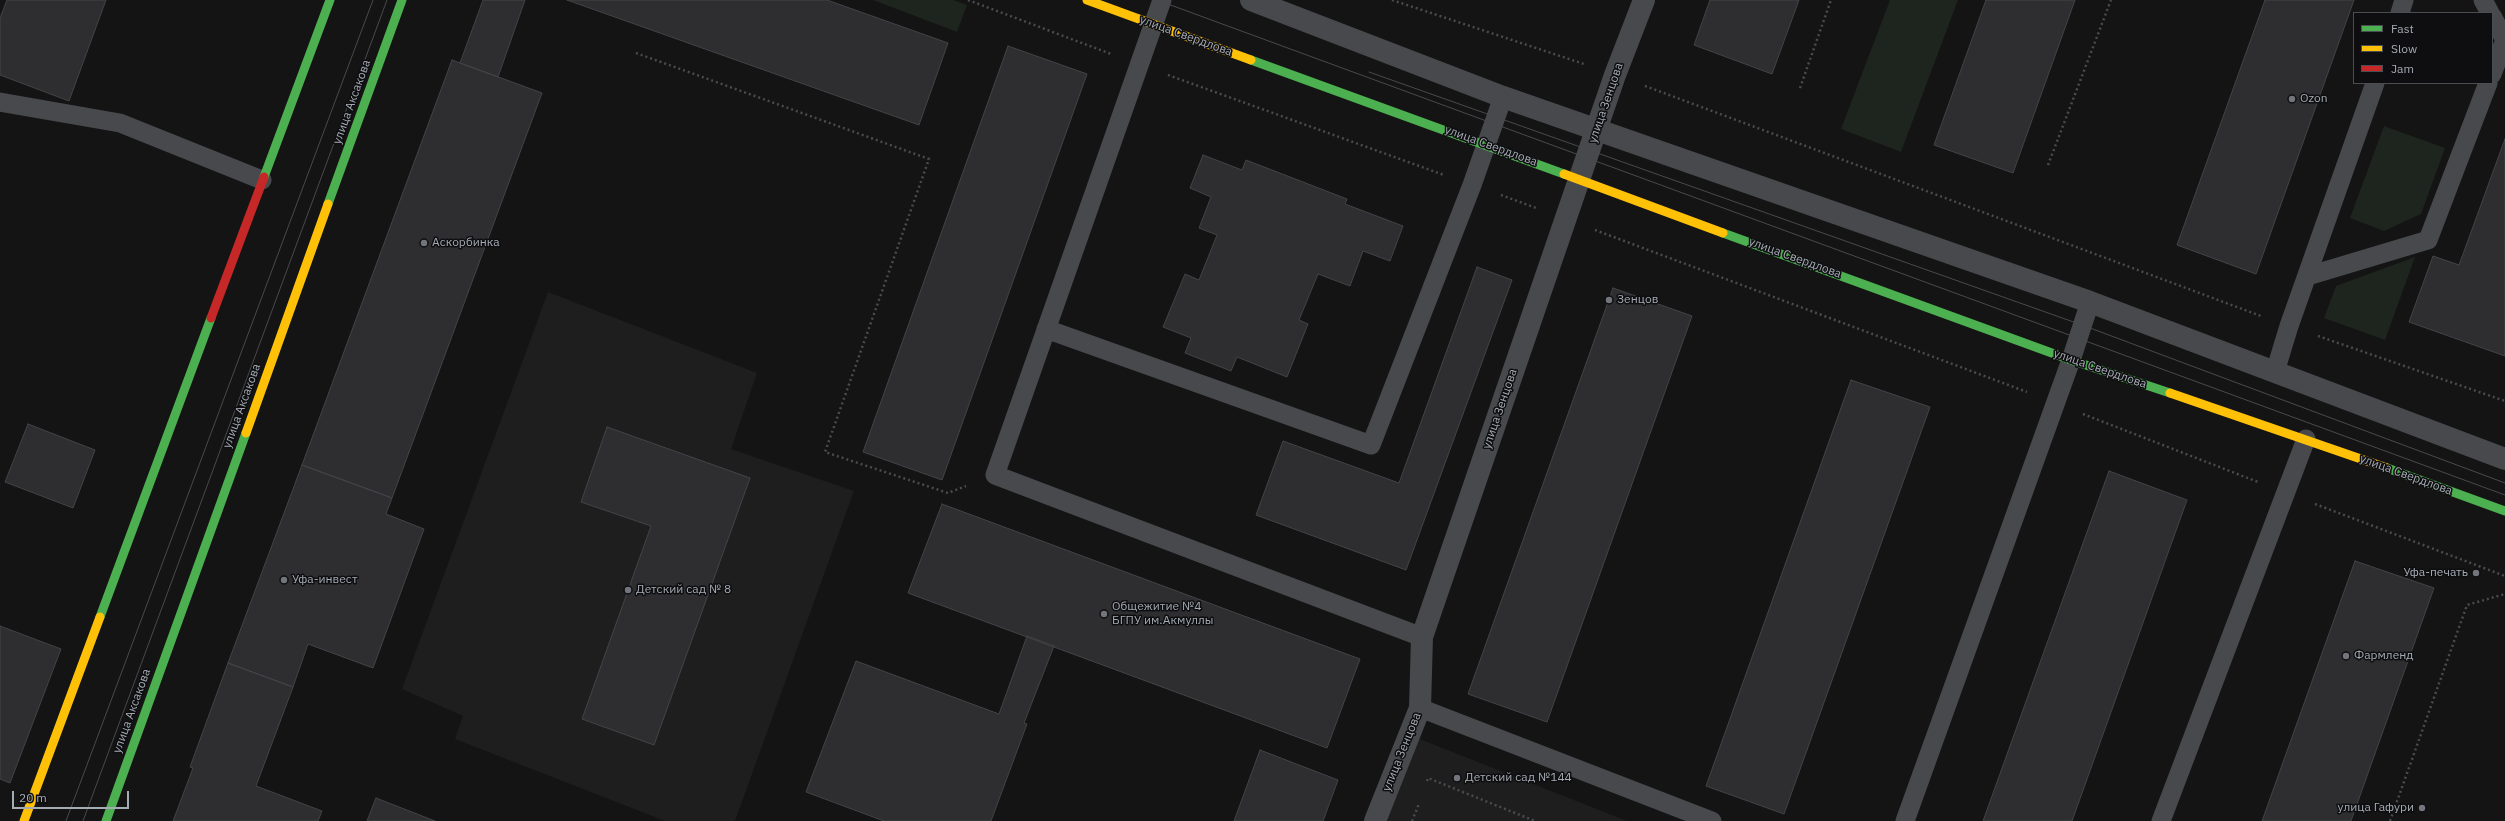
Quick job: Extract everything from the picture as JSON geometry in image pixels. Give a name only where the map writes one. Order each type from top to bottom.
[{"type":"street","points":[[24,821],[330,0]]},
{"type":"street","name":"улица Аксакова","points":[[106,821],[402,0]]},
{"type":"street","name":"улица Свердлова","points":[[1087,0],[1487,144],[2071,360],[2306,439],[2505,511]]},
{"type":"street","points":[[1251,0],[1503,97],[2090,302],[2505,459]]},
{"type":"street","name":"улица Зенцова","points":[[1375,821],[1420,708],[1422,637],[1615,75],[1644,0]]},
{"type":"lane","points":[[1162,0],[995,475],[1422,637]]},
{"type":"lane","points":[[2400,12],[2404,0]]},
{"type":"lane","points":[[2483,0],[2489,12]]},
{"type":"lane","points":[[2493,18],[2505,40],[2493,71]]},
{"type":"lane","points":[[2275,372],[2289,326],[2308,276],[2375,84]]},
{"type":"lane","points":[[2308,276],[2428,240],[2488,84]]},
{"type":"lane","points":[[1046,330],[1371,445],[1472,185],[1503,97]]},
{"type":"lane","points":[[0,102],[120,123],[262,180]]},
{"type":"lane","points":[[1905,821],[2071,360],[2090,302]]},
{"type":"lane","points":[[2161,821],[2284,492],[2306,439]]},
{"type":"lane","points":[[1420,708],[1712,821]]},
{"type":"path","points":[[968,0],[1566,219],[2055,403],[2505,576]]},
{"type":"path","points":[[1392,0],[1615,75],[2289,326],[2505,401]]},
{"type":"path","points":[[1800,88],[1831,0]]},
{"type":"path","points":[[2048,166],[2110,0]]},
{"type":"path","points":[[636,53],[929,159],[825,452],[948,493],[995,475]]},
{"type":"path","points":[[2390,821],[2467,605],[2505,594]]},
{"type":"path","points":[[1426,785],[1428,778],[1535,821]]},
{"type":"path","points":[[1412,821],[1420,800]]},
{"type":"shaded area","points":[[873,0],[953,0],[967,5],[957,32]]},
{"type":"shaded area","points":[[1890,0],[1958,0],[1901,152],[1841,129]]},
{"type":"shaded area","points":[[2384,126],[2445,148],[2421,214],[2384,231],[2350,218]]},
{"type":"shaded area","points":[[2415,257],[2385,340],[2324,318],[2336,286]]},
{"type":"shaded area","name":"Детский сад № 8","points":[[548,292],[757,373],[731,449],[854,491],[735,821],[665,821],[455,739],[463,716],[402,689]]},
{"type":"shaded area","name":"Детский сад №144","points":[[1412,736],[1627,821],[1378,821]]},
{"type":"building","points":[[7,0],[106,0],[69,101],[0,75],[0,18]]},
{"type":"building","points":[[483,0],[525,0],[498,77],[460,63]]},
{"type":"building","points":[[567,0],[827,0],[948,43],[919,125]]},
{"type":"building","points":[[1710,0],[1799,0],[1772,74],[1694,45]]},
{"type":"building","points":[[1986,0],[2075,0],[2013,173],[1934,145]]},
{"type":"building","points":[[2265,0],[2354,0],[2256,274],[2177,245]]},
{"type":"building","points":[[1008,46],[1087,74],[942,480],[863,452]]},
{"type":"building","points":[[452,60],[542,93],[392,498],[302,465]]},
{"type":"building","points":[[2505,139],[2505,356],[2409,322],[2433,256],[2459,265]]},
{"type":"building","points":[[1203,155],[1242,170],[1246,160],[1347,199],[1345,204],[1403,226],[1390,261],[1363,251],[1350,286],[1318,274],[1299,320],[1308,324],[1287,377],[1237,357],[1231,371],[1185,353],[1191,338],[1163,327],[1185,274],[1199,280],[1217,235],[1199,228],[1211,197],[1190,188]]},
{"type":"building","points":[[1477,267],[1512,280],[1406,570],[1256,515],[1283,441],[1399,483]]},
{"type":"building","points":[[1613,288],[1692,316],[1547,722],[1468,694]]},
{"type":"building","points":[[1851,380],[1930,407],[1784,814],[1706,786]]},
{"type":"building","points":[[28,424],[95,450],[73,508],[5,482]]},
{"type":"building","points":[[607,427],[750,478],[654,745],[582,719],[651,526],[581,502]]},
{"type":"building","points":[[302,465],[392,498],[386,514],[424,529],[373,668],[308,644],[293,687],[228,663]]},
{"type":"building","points":[[2109,471],[2187,500],[2072,821],[1983,821]]},
{"type":"building","name":"Общежитие №4 БГПУ им.Акмуллы","points":[[942,504],[1360,659],[1327,748],[908,593]]},
{"type":"building","points":[[2355,561],[2434,588],[2351,821],[2262,821]]},
{"type":"building","points":[[0,626],[61,649],[10,783],[0,779]]},
{"type":"building","points":[[1027,636],[1054,646],[1024,723],[1027,724],[991,821],[884,821],[806,792],[856,661],[999,714]]},
{"type":"building","points":[[228,663],[293,687],[256,786],[322,811],[318,821],[173,821],[193,768],[190,767]]},
{"type":"building","points":[[1260,750],[1338,780],[1323,821],[1234,821]]},
{"type":"building","points":[[376,798],[435,821],[367,821]]},
{"type":"tram line","points":[[66,821],[373,0]]},
{"type":"tram line","points":[[83,821],[387,0]]},
{"type":"tram line","points":[[1157,0],[2505,495]]},
{"type":"tram line","points":[[1369,72],[2082,325],[2505,483]]},
{"type":"traffic: fast","points":[[264,177],[330,0]]},
{"type":"traffic: fast","points":[[328,204],[402,0]]},
{"type":"traffic: fast","points":[[1251,60],[1564,174]]},
{"type":"traffic: fast","points":[[1723,233],[2071,360],[2170,393]]},
{"type":"traffic: fast","points":[[100,617],[211,318]]},
{"type":"traffic: fast","points":[[106,821],[246,433]]},
{"type":"traffic: fast","points":[[2387,468],[2505,511]]},
{"type":"traffic: slow","points":[[1087,0],[1251,60]]},
{"type":"traffic: slow","points":[[1564,174],[1723,233]]},
{"type":"traffic: slow","points":[[246,433],[328,204]]},
{"type":"traffic: slow","points":[[2170,393],[2387,468]]},
{"type":"traffic: slow","points":[[24,821],[100,617]]},
{"type":"traffic: jam","points":[[211,318],[264,177]]},
{"type":"place","name":"Ozon","points":[[2292,99]]},
{"type":"place","name":"Аскорбинка","points":[[424,243]]},
{"type":"place","name":"Зенцов","points":[[1609,300]]},
{"type":"place","name":"Уфа-печать","points":[[2476,573]]},
{"type":"place","name":"Уфа-инвест","points":[[284,580]]},
{"type":"place","name":"Детский сад № 8","points":[[628,590]]},
{"type":"place","name":"Общежитие №4 БГПУ им.Акмуллы","points":[[1104,614]]},
{"type":"place","name":"Фармленд","points":[[2346,656]]},
{"type":"place","name":"Детский сад №144","points":[[1457,778]]},
{"type":"place","name":"улица Гафури","points":[[2422,808]]}]
